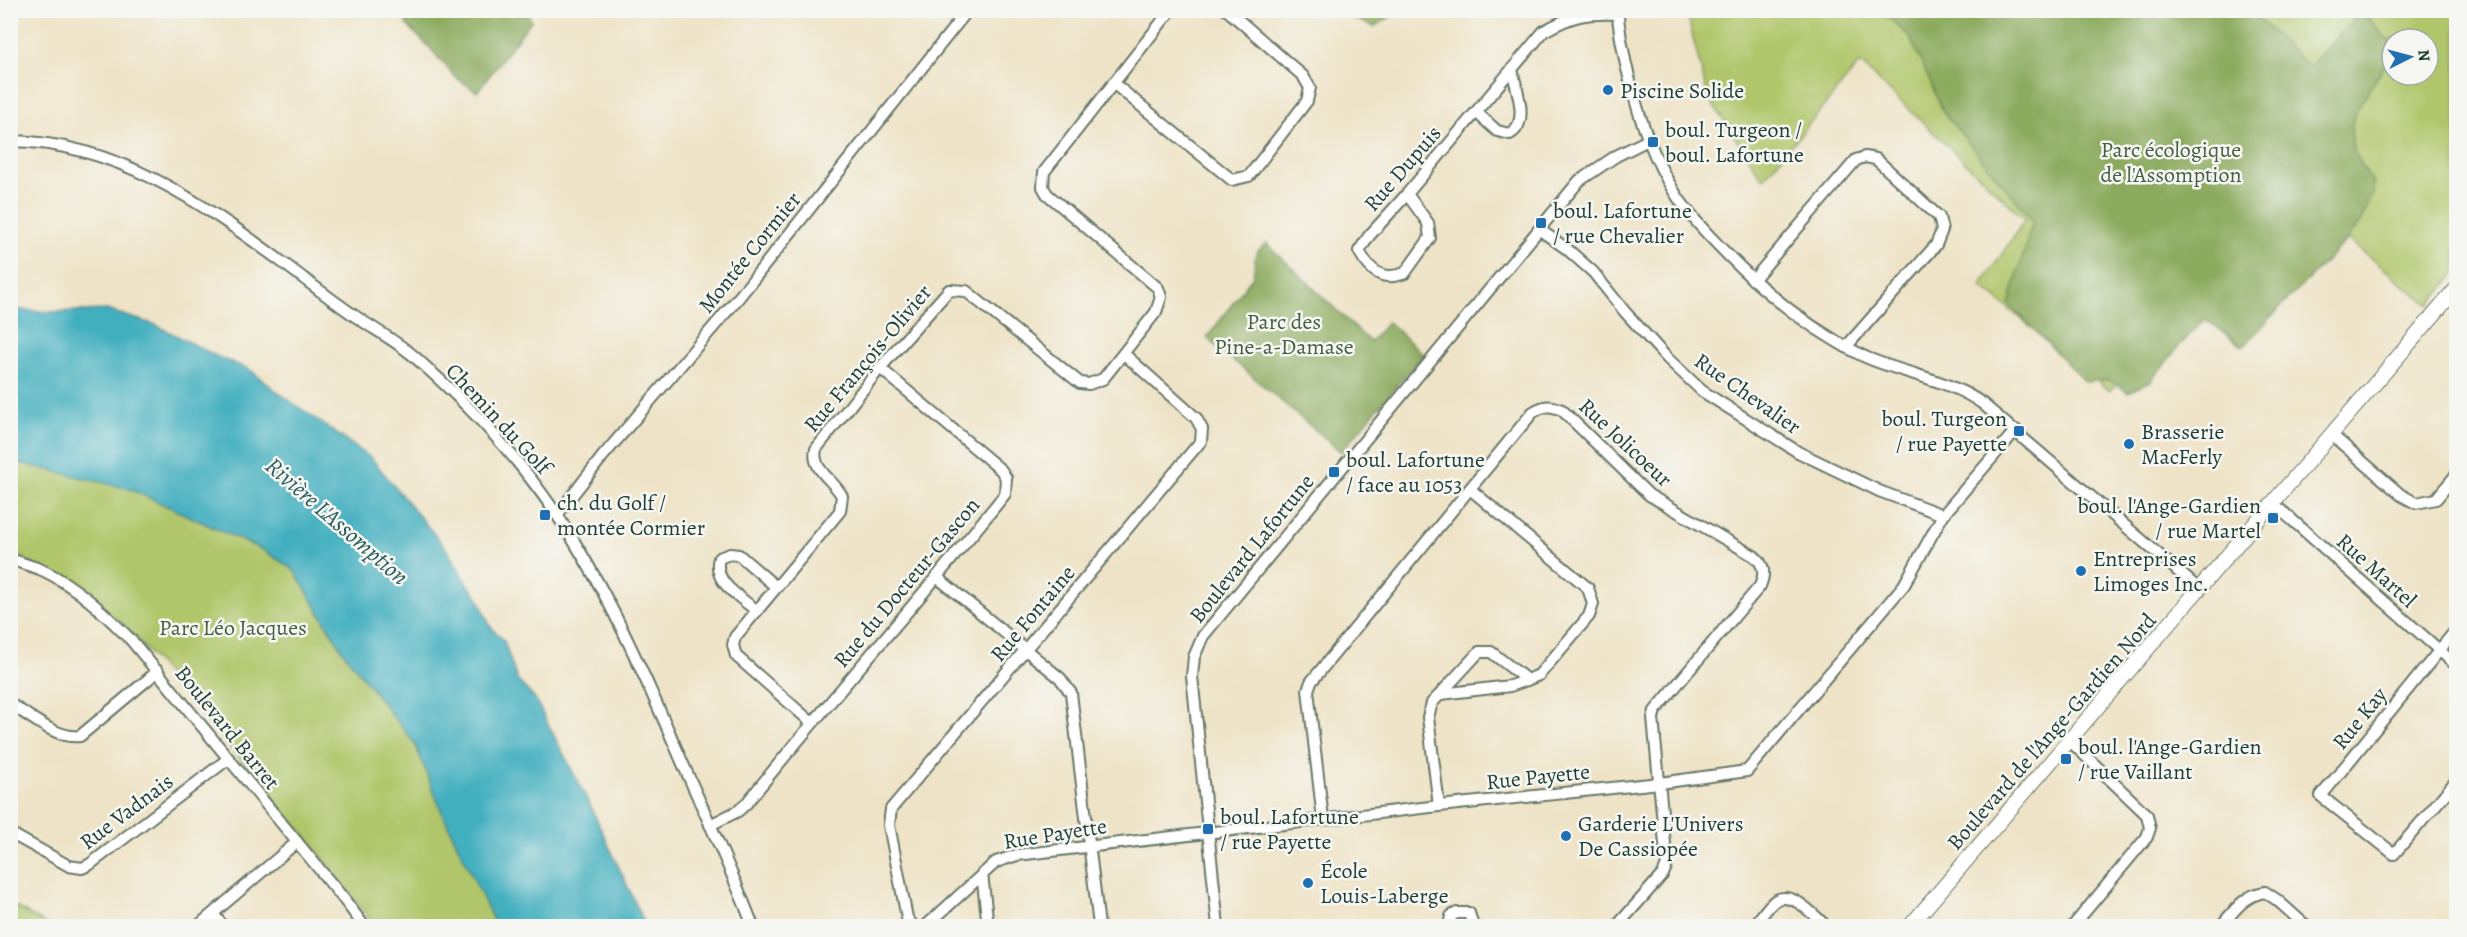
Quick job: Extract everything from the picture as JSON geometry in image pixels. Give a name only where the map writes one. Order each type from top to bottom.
[{"type":"main road","name":"Boulevard de l'Ange-Gardien Nord","points":[[1910,927],[2457,289]]},
{"type":"street","name":"Montée Cormier","points":[[557,515],[603,456],[740,296],[968,10]]},
{"type":"street","name":"Rue François-Olivier","points":[[811,722],[736,656],[733,645],[735,637],[840,511],[842,496],[838,488],[816,466],[814,458],[816,449],[880,368],[949,290],[966,291],[1080,383],[1089,384],[1104,379],[1156,312],[1161,297],[1158,288],[1047,194],[1043,180],[1044,172],[1172,10]]},
{"type":"street","points":[[1113,83],[1232,180],[1249,176],[1307,101],[1310,88],[1303,76],[1227,10]]},
{"type":"street","points":[[1617,12],[1621,47],[1648,140],[1686,209],[1753,280],[1815,329],[1846,347],[1893,369],[1966,392],[2016,430],[2200,590]]},
{"type":"street","name":"Rue Dupuis","points":[[1407,194],[1428,223],[1431,230],[1430,238],[1406,273],[1386,277],[1375,272],[1359,251],[1368,236],[1407,194],[1544,31],[1567,19],[1588,13],[1617,12]]},
{"type":"street","points":[[1476,112],[1497,131],[1510,134],[1517,130],[1520,110],[1512,69]]},
{"type":"street","name":"Boulevard Lafortune","points":[[1218,927],[1192,676],[1194,657],[1203,636],[1579,181],[1616,156],[1648,140]]},
{"type":"street","name":"Chemin du Golf","points":[[10,141],[55,146],[94,154],[132,168],[197,202],[414,357],[505,448],[557,515],[590,567],[620,624],[753,927]]},
{"type":"street","points":[[1753,280],[1856,160],[1865,157],[1876,159],[1939,217],[1942,230],[1936,245],[1846,347]]},
{"type":"street","name":"Rue Chevalier","points":[[1540,230],[1567,249],[1593,272],[1625,312],[1667,358],[1702,391],[1798,452],[1879,491],[1943,515]]},
{"type":"street","name":"Rue Fontaine","points":[[914,927],[907,918],[889,825],[891,809],[1201,441],[1202,429],[1196,418],[1124,354]]},
{"type":"street","name":"Rue du Docteur-Gascon","points":[[710,825],[734,814],[746,804],[811,722],[938,578],[1005,494],[1006,478],[1001,470],[880,368]]},
{"type":"street","name":"Rue Jolicoeur","points":[[1323,819],[1308,690],[1311,682],[1533,412],[1542,406],[1551,405],[1562,410],[1649,495],[1761,562],[1764,577],[1760,586],[1655,711],[1653,718],[1660,783]]},
{"type":"street","name":"Rue Payette","points":[[926,927],[982,874],[1006,857],[1323,819],[1660,783],[1747,771],[1904,585],[1943,515],[2016,430]]},
{"type":"street","points":[[2332,435],[2401,495],[2415,503],[2436,499],[2457,475]]},
{"type":"street","points":[[1441,694],[1510,686],[1539,675],[1589,616],[1593,604],[1593,597],[1588,588],[1470,489]]},
{"type":"street","name":"Rue Martel","points":[[2273,503],[2457,664]]},
{"type":"street","points":[[756,611],[720,579],[716,568],[719,558],[730,554],[739,555],[776,587]]},
{"type":"street","name":"Boulevard Barret","points":[[10,559],[42,571],[70,586],[112,621],[158,671],[364,927]]},
{"type":"street","points":[[938,578],[1060,678],[1071,693],[1099,927]]},
{"type":"street","name":"Rue Kay","points":[[2457,630],[2321,796],[2394,854],[2457,781]]},
{"type":"street","points":[[1439,806],[1428,717],[1429,708],[1475,655],[1483,651],[1491,652],[1527,680]]},
{"type":"street","points":[[10,704],[60,734],[70,737],[80,736],[158,671]]},
{"type":"street","points":[[2070,741],[2147,815],[2150,821],[2147,837],[2073,927]]},
{"type":"street","name":"Rue Vadnais","points":[[10,833],[69,866],[82,868],[228,759]]},
{"type":"street","points":[[1617,927],[1663,874],[1667,865],[1660,783]]},
{"type":"street","points":[[198,927],[297,842]]},
{"type":"street","points":[[982,874],[988,927]]},
{"type":"street","points":[[2221,927],[2243,901],[2253,894],[2265,892],[2306,927]]},
{"type":"street","points":[[1754,927],[1776,900],[1788,898],[1798,903],[1826,927]]},
{"type":"street","points":[[1449,927],[1451,916],[1464,912],[1469,913],[1473,927]]},
{"type":"street","points":[[214,915],[223,927]]},
{"type":"green space","points":[[1399,10],[1374,27],[1336,11]]},
{"type":"green space","name":"Parc écologique de l'Assomption","points":[[1689,10],[2456,11],[2456,273],[2429,305],[2347,239],[2243,346],[2195,311],[2110,391],[1981,286],[2025,219],[1860,63],[1763,179],[1708,97],[1687,14]]},
{"type":"green space","points":[[407,11],[527,11],[531,21],[477,92],[455,77],[406,24]]},
{"type":"green space","name":"Parc écologique de l'Assomption","points":[[1881,11],[2250,11],[2309,67],[2362,11],[2380,31],[2380,73],[2355,112],[2351,127],[2353,150],[2373,184],[2373,194],[2360,223],[2347,239],[2243,346],[2205,319],[2179,346],[2151,381],[2129,392],[2108,380],[2085,382],[2009,304],[2033,221],[1944,113],[1910,37]]},
{"type":"green space","name":"Parc des Pine-a-Damase","points":[[1266,243],[1370,342],[1388,322],[1423,354],[1341,452],[1207,338],[1253,276],[1256,253]]},
{"type":"green space","name":"Parc Léo Jacques","points":[[17,462],[130,489],[265,551],[294,570],[344,653],[415,744],[442,812],[496,926],[375,926],[309,840],[125,625],[11,550],[11,494]]},
{"type":"green space","points":[[11,904],[50,926],[11,926]]},
{"type":"water","name":"Rivière L'Assomption","points":[[11,309],[49,312],[107,310],[156,325],[218,357],[249,369],[371,458],[448,551],[466,582],[478,597],[490,626],[504,641],[517,680],[535,699],[590,805],[646,926],[496,926],[442,812],[415,744],[344,653],[294,570],[265,551],[130,489],[11,461]]},
{"type":"place","name":"Piscine Solide","points":[[1608,90]]},
{"type":"place","name":"boul. Turgeon / boul. Lafortune","points":[[1653,142]]},
{"type":"place","name":"boul. Lafortune / rue Chevalier","points":[[1541,223]]},
{"type":"place","name":"boul. Turgeon / rue Payette","points":[[2019,431]]},
{"type":"place","name":"Brasserie MacFerly","points":[[2129,444]]},
{"type":"place","name":"boul. Lafortune / face au 1053","points":[[1334,472]]},
{"type":"place","name":"ch. du Golf / montée Cormier","points":[[545,515]]},
{"type":"place","name":"boul. l'Ange-Gardien / rue Martel","points":[[2273,518]]},
{"type":"place","name":"Entreprises Limoges Inc.","points":[[2081,571]]},
{"type":"place","name":"boul. l'Ange-Gardien / rue Vaillant","points":[[2066,759]]},
{"type":"place","name":"boul. Lafortune / rue Payette","points":[[1208,829]]},
{"type":"place","name":"Garderie L'Univers De Cassiopée","points":[[1566,836]]},
{"type":"place","name":"École Louis-Laberge","points":[[1308,883]]}]
